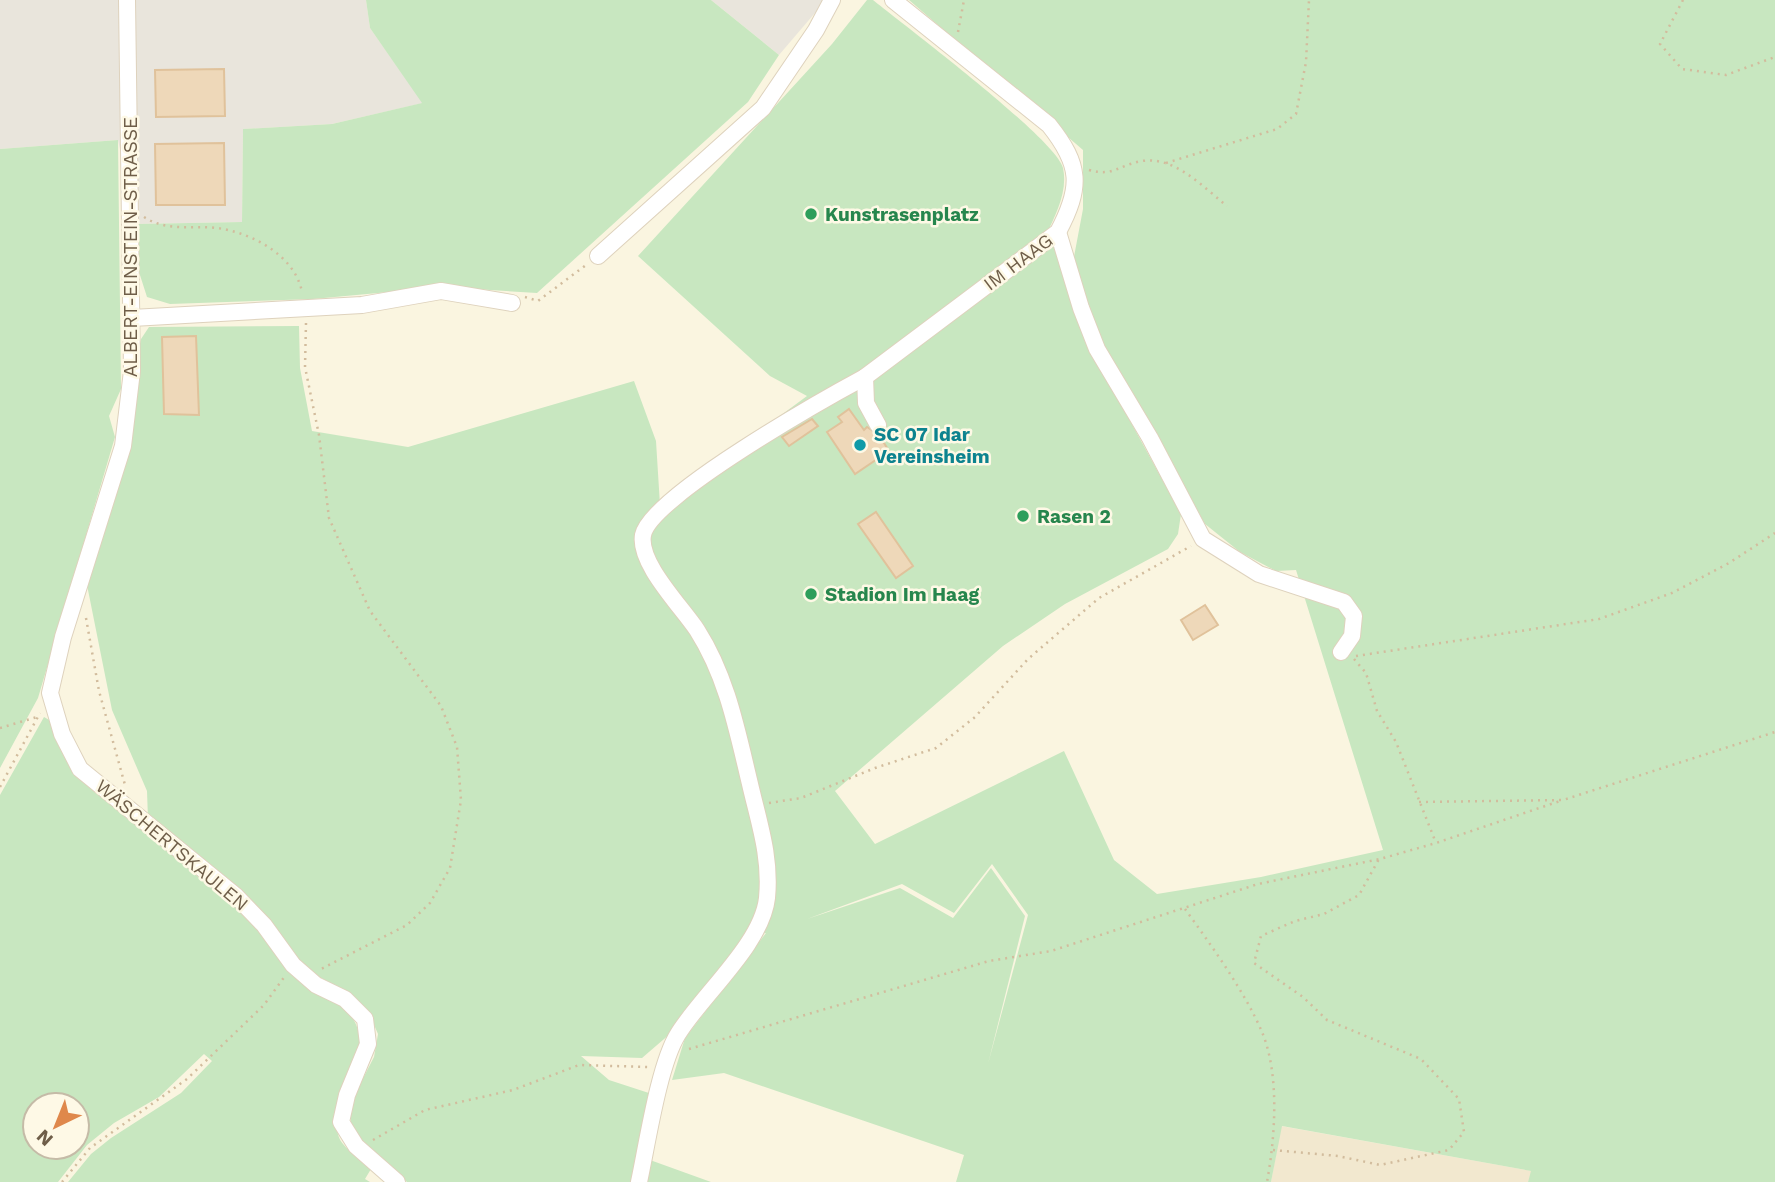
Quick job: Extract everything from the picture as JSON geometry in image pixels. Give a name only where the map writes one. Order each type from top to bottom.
[{"type":"street","name":"ALBERT-EINSTEIN-STRASSE","points":[[50,693],[63,637],[123,446],[132,370],[127,0]]},
{"type":"street","points":[[598,256],[763,108],[816,30],[832,0]]},
{"type":"street","points":[[892,0],[1049,125],[1066,145],[1076,166]]},
{"type":"street","name":"IM HAAG","points":[[639,1182],[663,1076],[676,1036],[747,945],[766,902],[769,858],[731,706],[717,664],[645,556],[643,535],[650,519],[673,499],[811,405],[864,377],[1058,232],[1074,202],[1076,166]]},
{"type":"street","points":[[1058,232],[1081,308],[1097,349],[1150,438],[1203,539],[1259,574],[1344,602],[1354,616],[1352,636],[1341,652]]},
{"type":"street","points":[[132,318],[306,310],[362,305],[441,292],[512,303]]},
{"type":"street","points":[[864,377],[866,403],[878,425]]},
{"type":"street","name":"WÄSCHERTSKAULEN","points":[[50,693],[62,734],[80,769],[236,895],[293,965],[307,977],[345,999],[365,1019],[368,1044],[347,1095],[341,1122],[356,1146],[397,1182]]},
{"type":"path","points":[[956,49],[964,0]]},
{"type":"path","points":[[1076,166],[1105,174],[1142,161],[1166,163],[1278,129],[1296,114],[1306,62],[1309,0]]},
{"type":"path","points":[[1683,0],[1660,44],[1682,69],[1726,75],[1775,57]]},
{"type":"path","points":[[1166,163],[1189,175],[1227,206]]},
{"type":"path","points":[[130,208],[159,227],[217,228],[243,234],[272,250],[298,274],[306,310],[305,367],[319,435],[329,518],[370,611],[441,706],[457,747],[461,800],[450,868],[430,903],[407,925],[307,977]]},
{"type":"path","points":[[512,303],[526,297],[538,301],[598,256]]},
{"type":"path","points":[[1436,843],[1396,743],[1377,711],[1366,673],[1352,657],[1599,619],[1672,593],[1729,564],[1775,534]]},
{"type":"path","points":[[755,806],[801,798],[874,768],[936,748],[975,717],[1028,659],[1099,598],[1203,539]]},
{"type":"path","points":[[85,613],[99,691],[126,789]]},
{"type":"path","points":[[0,787],[50,693]]},
{"type":"path","points":[[0,728],[37,718]]},
{"type":"path","points":[[670,1054],[989,961],[1051,951],[1112,929],[1185,909],[1258,884],[1380,859],[1436,843],[1775,732]]},
{"type":"path","points":[[1419,802],[1563,800]]},
{"type":"path","points":[[1273,1150],[1338,1156],[1380,1166],[1449,1150],[1464,1132],[1459,1099],[1421,1059],[1327,1020],[1303,997],[1254,963],[1262,936],[1295,920],[1324,914],[1359,895],[1380,859]]},
{"type":"path","points":[[1185,909],[1213,947],[1263,1034],[1274,1087],[1273,1150],[1267,1182]]},
{"type":"path","points":[[62,1182],[90,1148],[187,1079],[264,1005],[293,965]]},
{"type":"path","points":[[356,1146],[376,1139],[425,1110],[513,1090],[579,1065],[644,1065],[663,1076]]},
{"type":"shaded area","points":[[0,0],[366,0],[370,28],[423,103],[332,124],[243,129],[242,222],[136,224],[118,140],[0,149]]},
{"type":"shaded area","points":[[711,0],[826,0],[779,55]]},
{"type":"shaded area","points":[[1281,1126],[1532,1171],[1528,1182],[1271,1182]]},
{"type":"green space","points":[[366,0],[711,0],[779,55],[748,102],[537,293],[443,287],[313,299],[170,304],[147,297],[139,272],[136,224],[242,222],[243,129],[332,124],[422,103],[370,28]]},
{"type":"green space","points":[[867,0],[873,0],[1008,109],[1054,154],[1063,168],[1064,185],[1054,219],[1046,235],[1058,253],[1093,353],[1181,514],[1178,534],[1168,549],[1065,604],[1003,646],[835,791],[875,844],[1064,751],[1114,860],[1157,894],[1261,877],[1383,850],[1296,570],[1276,571],[1240,552],[1205,524],[1101,340],[1073,262],[1083,209],[1083,150],[909,0],[1775,0],[1775,1182],[1528,1182],[1531,1171],[1282,1126],[1271,1182],[956,1182],[964,1155],[724,1073],[672,1080],[685,1038],[766,933],[748,934],[671,1033],[642,1058],[581,1056],[609,1080],[655,1095],[632,1182],[407,1182],[368,1150],[352,1132],[350,1111],[374,1057],[378,1034],[371,1018],[348,992],[308,971],[148,819],[147,791],[112,710],[87,585],[141,339],[149,327],[299,326],[300,368],[312,431],[408,447],[634,381],[656,441],[660,505],[807,396],[770,376],[638,256],[832,44]],"holes":[[[992,864],[1028,915],[988,1064],[1025,916],[991,868],[953,918],[900,888],[807,919],[902,884],[954,913]]]},
{"type":"green space","points":[[118,140],[121,389],[109,416],[115,437],[38,698],[0,768],[0,149]]},
{"type":"green space","points":[[44,717],[51,721],[56,736],[79,778],[253,922],[279,958],[297,976],[339,1004],[353,1018],[359,1042],[353,1073],[337,1119],[338,1132],[343,1144],[371,1169],[365,1179],[370,1182],[68,1182],[85,1161],[91,1161],[91,1154],[111,1138],[181,1093],[212,1061],[204,1054],[159,1097],[114,1123],[91,1142],[91,1091],[21,1091],[21,1161],[74,1161],[58,1182],[0,1182],[0,795]]},
{"type":"green space","points":[[650,1160],[711,1182],[645,1182]]},
{"type":"building","points":[[224,69],[225,116],[156,117],[155,70]]},
{"type":"building","points":[[224,143],[225,205],[156,205],[155,144]]},
{"type":"building","points":[[196,336],[199,415],[164,414],[162,337]]},
{"type":"building","name":"SC 07 Idar Vereinsheim","points":[[849,409],[864,430],[867,427],[879,435],[889,451],[855,474],[827,432],[842,422],[838,417]]},
{"type":"building","points":[[812,419],[818,426],[789,446],[782,437]]},
{"type":"building","points":[[876,512],[913,566],[896,578],[858,524]]},
{"type":"building","points":[[1205,605],[1218,625],[1193,640],[1181,620]]},
{"type":"place","name":"Kunstrasenplatz","points":[[811,214]]},
{"type":"place","name":"SC 07 Idar Vereinsheim","points":[[860,445]]},
{"type":"place","name":"Rasen 2","points":[[1023,516]]},
{"type":"place","name":"Stadion Im Haag","points":[[811,594]]}]
